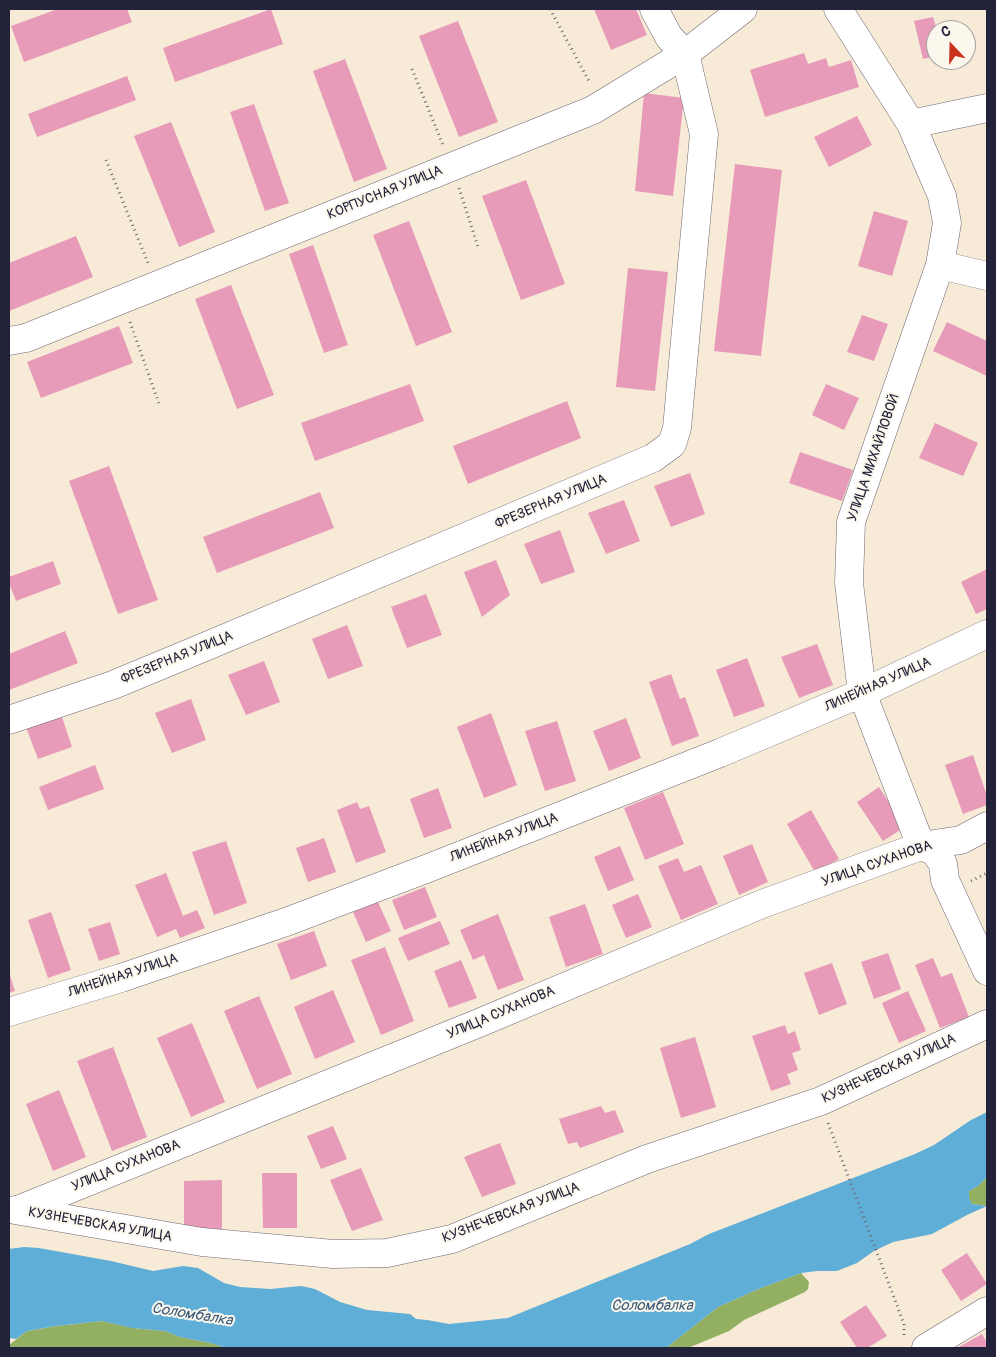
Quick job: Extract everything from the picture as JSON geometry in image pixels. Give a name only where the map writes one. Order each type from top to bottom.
[{"type":"street","name":"ФРЕЗЕРНАЯ УЛИЦА","points":[[9,720],[112,685],[195,651],[653,458],[672,444],[678,428],[704,134],[685,54],[669,37],[654,9]]},
{"type":"street","name":"КОРПУСНАЯ УЛИЦА","points":[[9,341],[26,338],[593,110],[685,54],[743,9]]},
{"type":"street","name":"УЛИЦА МИХАЙЛОВОЙ","points":[[838,9],[911,124],[942,196],[948,223],[940,265],[851,522],[849,583],[862,693],[921,846]]},
{"type":"street","points":[[911,124],[987,108]]},
{"type":"street","points":[[940,265],[987,276]]},
{"type":"street","name":"ЛИНЕЙНАЯ УЛИЦА","points":[[9,1012],[122,978],[286,922],[435,865],[703,760],[862,693],[987,634]]},
{"type":"street","name":"УЛИЦА СУХАНОВА","points":[[13,1209],[479,1023],[762,904],[921,846],[961,840],[987,826]]},
{"type":"street","points":[[921,846],[935,852],[943,864],[945,880],[987,971]]},
{"type":"street","name":"КУЗНЕЧЕВСКАЯ УЛИЦА","points":[[13,1209],[202,1242],[333,1254],[388,1253],[452,1239],[647,1159],[821,1101],[987,1024]]},
{"type":"street","points":[[915,1344],[987,1310]]},
{"type":"path","points":[[550,9],[601,105]]},
{"type":"path","points":[[106,160],[157,285]]},
{"type":"path","points":[[122,299],[159,404]]},
{"type":"path","points":[[830,1128],[904,1324],[915,1344]]},
{"type":"green space","points":[[987,1177],[987,1206],[972,1204],[969,1199],[969,1191],[978,1186]]},
{"type":"green space","points":[[801,1273],[809,1282],[808,1289],[805,1292],[744,1320],[729,1331],[688,1348],[666,1348],[718,1307]]},
{"type":"green space","points":[[102,1321],[133,1328],[165,1331],[180,1337],[226,1348],[9,1348],[9,1345],[27,1331]]},
{"type":"water","name":"Соломбалка","points":[[987,1112],[987,1177],[978,1186],[969,1191],[969,1198],[972,1204],[987,1206],[932,1234],[893,1242],[874,1251],[857,1263],[837,1271],[801,1273],[756,1290],[718,1307],[666,1348],[226,1348],[180,1337],[165,1331],[132,1328],[102,1321],[27,1331],[16,1339],[9,1338],[9,1249],[24,1247],[111,1261],[153,1271],[183,1266],[198,1268],[224,1283],[240,1287],[270,1289],[301,1286],[315,1289],[340,1302],[367,1310],[410,1314],[416,1319],[449,1324],[508,1318],[690,1244],[709,1234],[915,1154],[934,1145],[971,1120]]},
{"type":"building","points":[[58,9],[127,9],[132,22],[24,62],[11,26]]},
{"type":"building","points":[[271,9],[283,44],[175,82],[163,48]]},
{"type":"building","points":[[594,9],[636,9],[647,35],[611,50]]},
{"type":"building","points":[[933,17],[934,20],[926,20],[926,58],[923,59],[914,21]]},
{"type":"building","points":[[458,21],[498,122],[459,137],[419,36]]},
{"type":"building","points":[[804,53],[808,64],[826,58],[829,67],[851,60],[859,87],[765,117],[750,70]]},
{"type":"building","points":[[345,59],[387,169],[354,182],[313,71]]},
{"type":"building","points":[[127,76],[136,100],[37,137],[28,114]]},
{"type":"building","points":[[644,93],[684,98],[673,196],[635,191]]},
{"type":"building","points":[[254,104],[289,203],[265,211],[230,112]]},
{"type":"building","points":[[857,116],[872,145],[829,167],[814,137]]},
{"type":"building","points":[[171,122],[215,232],[179,247],[134,136]]},
{"type":"building","points":[[735,164],[782,170],[761,356],[714,351]]},
{"type":"building","points":[[526,180],[565,284],[521,300],[482,196]]},
{"type":"building","points":[[874,211],[908,221],[892,276],[858,266]]},
{"type":"building","points":[[409,221],[452,332],[416,346],[373,235]]},
{"type":"building","points":[[76,236],[93,277],[9,311],[9,263]]},
{"type":"building","points":[[313,245],[348,345],[324,353],[289,254]]},
{"type":"building","points":[[628,268],[668,272],[655,391],[616,387]]},
{"type":"building","points":[[231,285],[274,395],[237,409],[195,299]]},
{"type":"building","points":[[862,315],[888,324],[874,361],[847,352]]},
{"type":"building","points":[[947,322],[987,341],[987,376],[933,351]]},
{"type":"building","points":[[119,326],[133,363],[41,398],[27,362]]},
{"type":"building","points":[[410,384],[424,421],[315,461],[301,423]]},
{"type":"building","points":[[826,384],[859,398],[844,430],[812,415]]},
{"type":"building","points":[[567,401],[581,438],[468,484],[453,446]]},
{"type":"building","points":[[935,423],[978,443],[963,476],[919,458]]},
{"type":"building","points":[[800,452],[853,470],[842,501],[789,483]]},
{"type":"building","points":[[109,466],[158,600],[118,614],[69,481]]},
{"type":"building","points":[[690,473],[705,514],[671,527],[654,486]]},
{"type":"building","points":[[320,492],[334,528],[217,573],[203,537]]},
{"type":"building","points":[[624,500],[640,541],[606,554],[588,513]]},
{"type":"building","points":[[560,530],[575,572],[541,584],[524,544]]},
{"type":"building","points":[[496,560],[510,595],[482,617],[464,572]]},
{"type":"building","points":[[53,561],[61,584],[16,601],[9,583],[9,577]]},
{"type":"building","points":[[987,569],[987,609],[976,614],[961,582]]},
{"type":"building","points":[[426,594],[442,635],[407,648],[391,607]]},
{"type":"building","points":[[347,625],[363,666],[328,679],[312,639]]},
{"type":"building","points":[[65,631],[78,663],[9,690],[9,654]]},
{"type":"building","points":[[817,644],[833,685],[799,698],[781,657]]},
{"type":"building","points":[[747,658],[765,706],[734,717],[716,670]]},
{"type":"building","points":[[264,661],[280,702],[246,715],[228,675]]},
{"type":"building","points":[[671,674],[680,699],[685,697],[699,736],[672,746],[649,682]]},
{"type":"building","points":[[191,699],[206,740],[172,753],[155,713]]},
{"type":"building","points":[[59,708],[72,747],[38,759],[24,722]]},
{"type":"building","points":[[491,713],[517,785],[484,798],[457,727]]},
{"type":"building","points":[[626,718],[641,758],[609,771],[593,731]]},
{"type":"building","points":[[557,721],[576,781],[545,791],[525,731]]},
{"type":"building","points":[[973,755],[987,796],[987,805],[963,814],[945,765]]},
{"type":"building","points":[[95,765],[104,789],[48,810],[39,787]]},
{"type":"building","points":[[879,787],[905,827],[883,841],[857,802]]},
{"type":"building","points":[[438,788],[452,828],[424,838],[410,799]]},
{"type":"building","points":[[663,792],[684,844],[645,860],[624,808]]},
{"type":"building","points":[[357,802],[360,809],[369,806],[386,852],[356,863],[337,810]]},
{"type":"building","points":[[811,810],[839,859],[815,872],[787,824]]},
{"type":"building","points":[[324,838],[336,872],[308,882],[296,848]]},
{"type":"building","points":[[226,841],[247,903],[214,915],[192,852]]},
{"type":"building","points":[[752,844],[768,882],[739,895],[723,856]]},
{"type":"building","points":[[620,846],[634,880],[608,891],[594,857]]},
{"type":"building","points":[[678,858],[684,872],[701,865],[718,904],[681,920],[658,866]]},
{"type":"building","points":[[166,873],[183,916],[197,910],[205,928],[180,938],[176,929],[157,937],[135,885]]},
{"type":"building","points":[[425,887],[437,917],[404,930],[392,900]]},
{"type":"building","points":[[638,894],[652,927],[626,938],[612,905]]},
{"type":"building","points":[[378,902],[391,931],[366,942],[353,912]]},
{"type":"building","points":[[585,904],[603,954],[566,967],[549,917]]},
{"type":"building","points":[[51,912],[71,970],[48,978],[28,920]]},
{"type":"building","points":[[498,914],[524,980],[498,990],[484,955],[473,960],[460,930]]},
{"type":"building","points":[[440,921],[450,944],[408,961],[398,938]]},
{"type":"building","points":[[110,922],[120,954],[99,961],[88,929]]},
{"type":"building","points":[[314,931],[327,966],[291,980],[277,944]]},
{"type":"building","points":[[385,947],[414,1021],[381,1035],[351,960]]},
{"type":"building","points":[[888,953],[901,989],[874,999],[861,962]]},
{"type":"building","points":[[933,958],[941,977],[952,973],[969,1017],[940,1028],[915,965]]},
{"type":"building","points":[[461,960],[477,998],[449,1008],[434,971]]},
{"type":"building","points":[[832,963],[847,1004],[819,1015],[804,973]]},
{"type":"building","points":[[9,972],[15,991],[9,993]]},
{"type":"building","points":[[333,990],[355,1042],[315,1059],[294,1007]]},
{"type":"building","points":[[908,991],[926,1031],[899,1043],[882,1003]]},
{"type":"building","points":[[259,996],[292,1074],[257,1089],[224,1011]]},
{"type":"building","points":[[192,1023],[225,1102],[191,1117],[157,1038]]},
{"type":"building","points":[[785,1025],[788,1034],[795,1031],[801,1050],[792,1053],[798,1070],[787,1074],[791,1084],[771,1091],[752,1036]]},
{"type":"building","points":[[695,1037],[716,1107],[681,1118],[660,1048]]},
{"type":"building","points":[[113,1047],[147,1137],[112,1151],[77,1061]]},
{"type":"building","points":[[59,1090],[86,1157],[53,1171],[26,1104]]},
{"type":"building","points":[[601,1106],[605,1113],[615,1110],[624,1132],[580,1148],[577,1142],[568,1144],[559,1119]]},
{"type":"building","points":[[333,1126],[347,1159],[321,1169],[307,1136]]},
{"type":"building","points":[[500,1143],[516,1184],[482,1197],[464,1157]]},
{"type":"building","points":[[361,1168],[383,1220],[352,1231],[330,1180]]},
{"type":"building","points":[[262,1173],[297,1173],[297,1228],[263,1228]]},
{"type":"building","points":[[222,1180],[222,1230],[184,1230],[184,1181]]},
{"type":"building","points":[[967,1253],[987,1284],[961,1301],[941,1270]]},
{"type":"building","points":[[866,1305],[887,1336],[867,1348],[857,1348],[840,1322]]},
{"type":"building","points":[[982,1334],[987,1343],[987,1348],[957,1348]]}]
